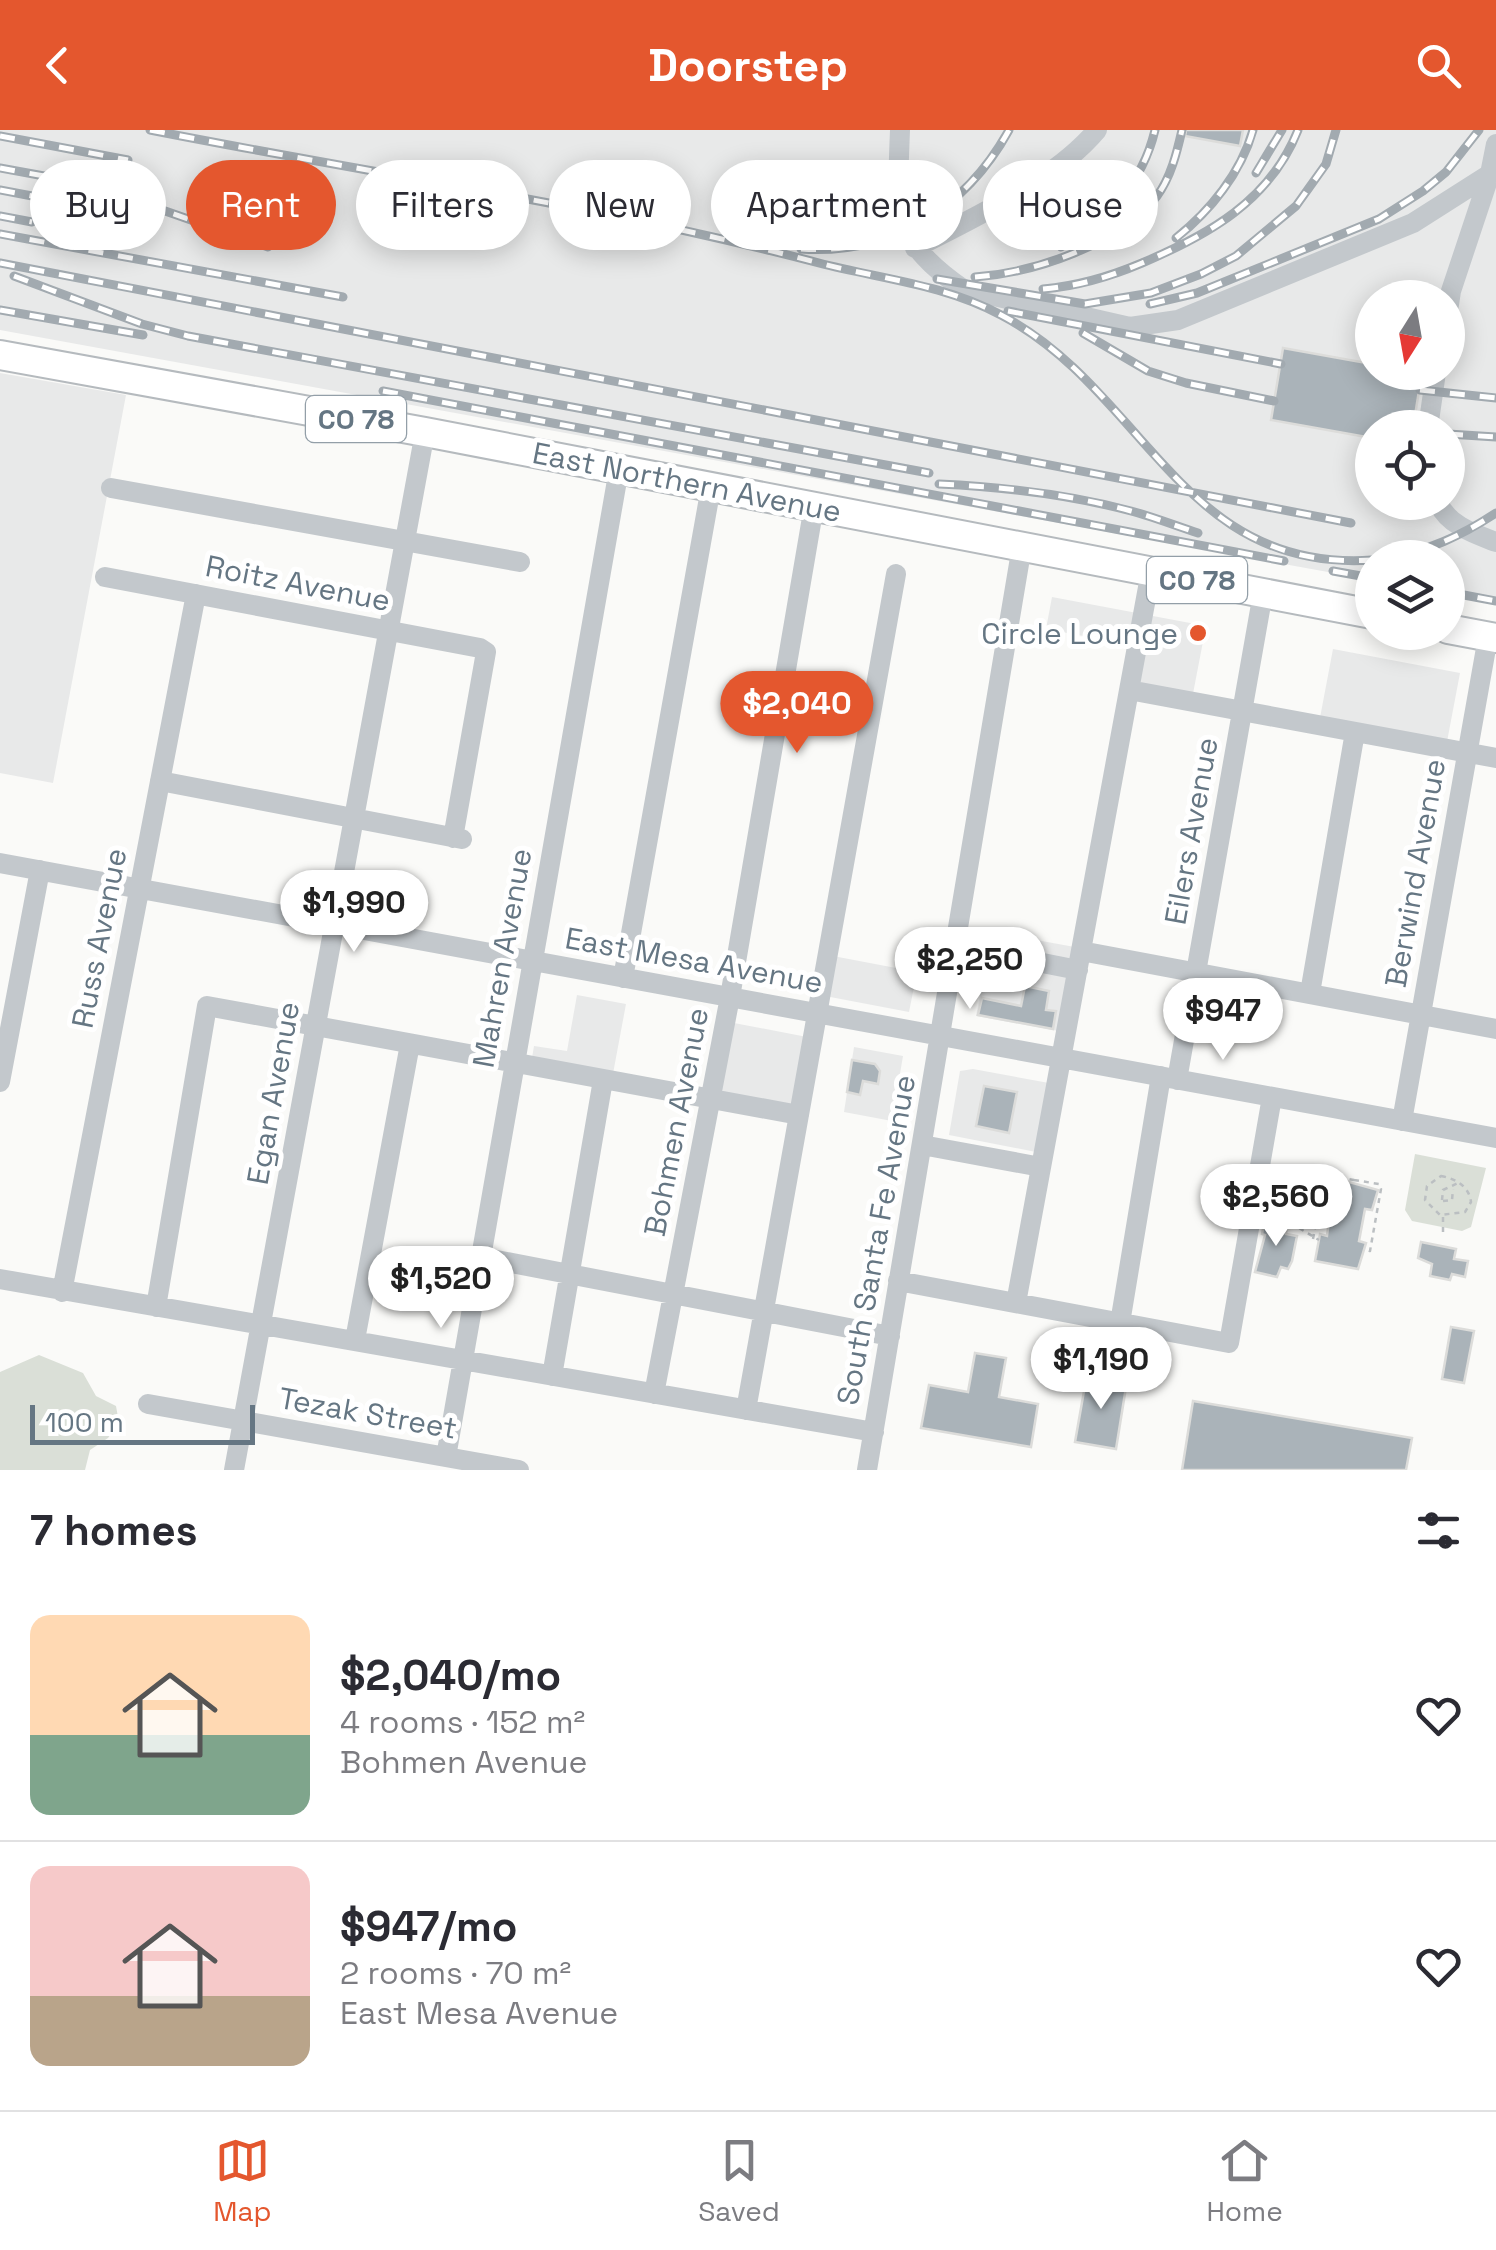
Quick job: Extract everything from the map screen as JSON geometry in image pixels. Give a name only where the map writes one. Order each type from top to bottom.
[{"type":"main road","name":"East Northern Avenue","points":[[0,355],[425,432],[1355,611]]},
{"type":"main road","points":[[1465,632],[1492,638]]},
{"type":"street","points":[[899,160],[900,130]]},
{"type":"street","points":[[963,222],[1012,197],[1097,130]]},
{"type":"street","points":[[1458,280],[1496,144]]},
{"type":"street","points":[[916,250],[962,290],[1130,327],[1178,320],[1413,223],[1490,174]]},
{"type":"street","name":"Egan Avenue","points":[[234,1470],[425,432]]},
{"type":"street","name":"Mahren Avenue","points":[[446,1457],[619,470]]},
{"type":"street","points":[[623,978],[711,486]]},
{"type":"street","points":[[110,488],[520,562]]},
{"type":"street","name":"Bohmen Avenue","points":[[654,1394],[730,998],[814,506]]},
{"type":"street","points":[[1453,520],[1468,532],[1496,542]]},
{"type":"street","name":"South Santa Fe Avenue","points":[[867,1470],[1022,546]]},
{"type":"street","points":[[1016,1303],[1152,571]]},
{"type":"street","points":[[746,1410],[896,574]]},
{"type":"street","name":"Roitz Avenue","points":[[106,577],[486,652],[459,839],[354,818]]},
{"type":"street","name":"Eilers Avenue","points":[[1120,1323],[1169,1078],[1196,971],[1263,593]]},
{"type":"street","name":"Russ Avenue","points":[[62,1292],[196,594]]},
{"type":"street","name":"Berwind Avenue","points":[[1402,1120],[1492,638]]},
{"type":"street","points":[[1129,690],[1496,758]]},
{"type":"street","points":[[1310,993],[1354,732]]},
{"type":"street","points":[[160,782],[354,818]]},
{"type":"street","name":"East Mesa Avenue","points":[[0,863],[1496,1138]]},
{"type":"street","points":[[0,1082],[40,870]]},
{"type":"street","points":[[956,946],[1196,971],[1496,1029]]},
{"type":"street","points":[[156,1307],[208,1006],[799,1115]]},
{"type":"street","points":[[355,1340],[410,1044]]},
{"type":"street","points":[[552,1376],[603,1080]]},
{"type":"street","points":[[898,1281],[1230,1343],[1272,1097]]},
{"type":"street","points":[[922,1145],[1041,1167]]},
{"type":"street","points":[[480,1257],[890,1336]]},
{"type":"street","points":[[0,1279],[874,1432]]},
{"type":"street","name":"Tezak Street","points":[[148,1404],[519,1470]]},
{"type":"path","points":[[1313,1239],[1325,1175],[1378,1184],[1381,1189],[1370,1250],[1365,1250]]},
{"type":"path","points":[[1441,1176],[1459,1182],[1470,1196],[1469,1208],[1459,1214],[1443,1215],[1425,1200],[1427,1186],[1441,1176]]},
{"type":"path","points":[[1453,1187],[1459,1182]]},
{"type":"path","points":[[1284,1221],[1291,1184]]},
{"type":"path","points":[[1443,1215],[1443,1232]]},
{"type":"path","points":[[1268,1216],[1319,1240]]},
{"type":"shaded area","points":[[0,130],[1496,130],[1496,602],[1465,596],[1465,540],[1355,540],[1355,577],[0,330]]},
{"type":"shaded area","points":[[0,373],[126,395],[53,783],[0,773]]},
{"type":"shaded area","points":[[1052,597],[1206,626],[1191,704],[1123,692],[1131,645],[1046,629]]},
{"type":"shaded area","points":[[1333,649],[1460,673],[1446,747],[1319,723]]},
{"type":"shaded area","points":[[992,932],[1080,948],[1064,1032],[976,1016]]},
{"type":"shaded area","points":[[833,956],[917,972],[909,1012],[825,996]]},
{"type":"shaded area","points":[[577,995],[626,1004],[612,1079],[531,1064],[534,1046],[567,1051]]},
{"type":"shaded area","points":[[734,1023],[807,1037],[793,1113],[720,1099]]},
{"type":"shaded area","points":[[854,1047],[903,1056],[892,1121],[844,1112]]},
{"type":"shaded area","points":[[973,1069],[1049,1083],[1036,1152],[949,1135],[960,1071]]},
{"type":"shaded area","points":[[1415,1154],[1486,1168],[1471,1227],[1462,1231],[1412,1221],[1405,1210]]},
{"type":"shaded area","points":[[39,1355],[83,1373],[96,1396],[116,1406],[119,1423],[108,1438],[90,1450],[85,1470],[0,1470],[0,1372]]},
{"type":"building","points":[[1186,130],[1243,130],[1240,146],[1185,136]]},
{"type":"building","points":[[1283,348],[1355,361],[1355,390],[1419,390],[1416,410],[1355,410],[1355,435],[1271,420]]},
{"type":"building","points":[[1025,986],[1049,991],[1046,1010],[1056,1011],[1053,1029],[978,1015],[982,998],[1021,1006]]},
{"type":"building","points":[[852,1060],[875,1064],[880,1071],[878,1084],[863,1081],[860,1095],[847,1092]]},
{"type":"building","points":[[984,1086],[1017,1092],[1009,1133],[976,1126]]},
{"type":"building","points":[[1342,1180],[1378,1190],[1372,1210],[1365,1209],[1359,1241],[1366,1243],[1358,1269],[1315,1261],[1320,1234],[1327,1236],[1334,1183]]},
{"type":"building","points":[[1265,1219],[1287,1224],[1286,1234],[1297,1236],[1292,1261],[1288,1269],[1281,1267],[1277,1277],[1255,1272]]},
{"type":"building","points":[[1421,1242],[1456,1249],[1454,1259],[1468,1261],[1465,1277],[1452,1274],[1450,1280],[1430,1276],[1432,1264],[1418,1258]]},
{"type":"building","points":[[1451,1327],[1474,1331],[1464,1383],[1442,1379]]},
{"type":"building","points":[[975,1353],[1006,1358],[999,1397],[1038,1404],[1031,1447],[921,1428],[929,1385],[968,1392]]},
{"type":"building","points":[[1087,1374],[1127,1381],[1116,1449],[1075,1442]]},
{"type":"building","points":[[1193,1401],[1412,1438],[1406,1470],[1182,1470]]},
{"type":"railway","points":[[150,130],[653,224],[957,296],[1001,315],[1050,348],[1093,387],[1209,508],[1254,538],[1307,556],[1355,559]]},
{"type":"railway","points":[[963,190],[1009,130]]},
{"type":"railway","points":[[1144,160],[1155,130]]},
{"type":"railway","points":[[975,277],[1049,262],[1122,228],[1162,189],[1182,130]]},
{"type":"railway","points":[[1176,238],[1223,190],[1241,161],[1253,130]]},
{"type":"railway","points":[[1256,173],[1282,130]]},
{"type":"railway","points":[[1043,289],[1118,273],[1213,227],[1254,196],[1271,177],[1298,130]]},
{"type":"railway","points":[[937,279],[1085,304],[1151,293],[1236,256],[1296,206],[1326,164],[1336,130]]},
{"type":"railway","points":[[1150,304],[1197,293],[1379,219],[1446,172],[1479,130]]},
{"type":"railway","points":[[0,136],[128,160]]},
{"type":"railway","points":[[0,168],[88,184],[186,218]]},
{"type":"railway","points":[[0,190],[30,196]]},
{"type":"railway","points":[[0,216],[30,222]]},
{"type":"railway","points":[[0,234],[343,297]]},
{"type":"railway","points":[[0,263],[1351,523]]},
{"type":"railway","points":[[14,276],[142,324],[188,336],[929,473]]},
{"type":"railway","points":[[0,310],[143,335]]},
{"type":"railway","points":[[1008,311],[1281,364]]},
{"type":"railway","points":[[1083,333],[1148,371],[1274,401]]},
{"type":"railway","points":[[1420,390],[1496,398]]},
{"type":"railway","points":[[383,391],[1284,561]]},
{"type":"railway","points":[[1465,435],[1496,437]]},
{"type":"railway","points":[[939,484],[1012,489],[1084,500],[1140,513],[1198,533]]},
{"type":"railway","points":[[1448,540],[1496,513]]},
{"type":"railway","points":[[1333,571],[1355,575]]},
{"type":"railway","points":[[1465,595],[1496,601]]},
{"type":"place","name":"Circle Lounge","points":[[1198,633]]}]
